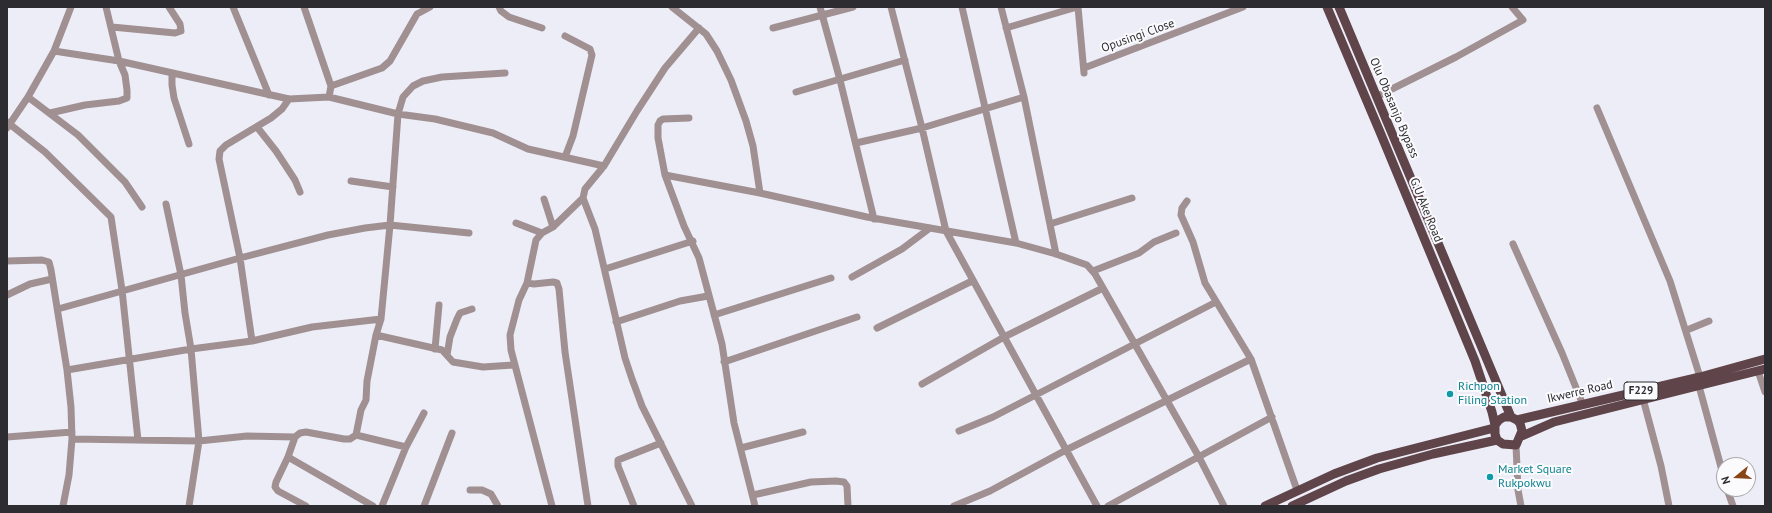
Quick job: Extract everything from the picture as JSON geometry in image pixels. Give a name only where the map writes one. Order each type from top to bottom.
[{"type":"main road","name":"G.U Ake Road","points":[[1327,7],[1384,139],[1475,361],[1495,427]]},
{"type":"main road","name":"Olu Obasanjo Bypass","points":[[1339,7],[1376,97],[1514,418]]},
{"type":"main road","name":"Ikwerre Road","points":[[1514,418],[1642,395],[1699,382],[1765,360]]},
{"type":"main road","name":"F229","points":[[1699,382],[1762,370]]},
{"type":"main road","name":"F229","points":[[1522,436],[1554,422],[1642,395]]},
{"type":"main road","name":"F229","points":[[1265,506],[1334,474],[1377,458],[1495,427],[1502,418],[1514,418]]},
{"type":"main road","points":[[1292,506],[1346,481],[1433,454],[1497,440],[1503,444],[1516,445],[1522,436],[1522,427],[1514,418]]},
{"type":"main road","points":[[1495,427],[1497,440]]},
{"type":"street","points":[[71,7],[54,51],[28,97],[8,124],[44,152],[111,217],[122,290],[138,440]]},
{"type":"street","points":[[50,113],[85,105],[119,101],[127,98],[125,75],[118,61],[112,27],[106,7]]},
{"type":"street","points":[[112,27],[175,33],[181,31],[180,24],[169,7]]},
{"type":"street","points":[[233,7],[269,94]]},
{"type":"street","points":[[304,7],[331,86],[329,97]]},
{"type":"street","points":[[331,86],[382,68],[390,61],[417,10],[430,7]]},
{"type":"street","points":[[499,7],[501,11],[509,17],[542,28]]},
{"type":"street","points":[[672,7],[706,34],[717,51],[731,80],[746,121],[753,146],[760,193]]},
{"type":"street","points":[[820,7],[840,80],[874,219]]},
{"type":"street","points":[[773,28],[853,7]]},
{"type":"street","points":[[891,7],[922,128],[946,231],[972,281],[1098,506]]},
{"type":"street","points":[[962,7],[1016,243]]},
{"type":"street","points":[[1001,7],[1024,97],[1056,254]]},
{"type":"street","points":[[1006,28],[1077,7]]},
{"type":"street","name":"Opusingi Close","points":[[1077,7],[1084,70],[1243,7]]},
{"type":"street","points":[[1376,97],[1523,20],[1512,7]]},
{"type":"street","points":[[552,506],[527,406],[513,364],[510,335],[519,300],[527,283],[533,248],[536,240],[542,233],[553,228],[583,198],[585,189],[604,166],[665,68],[699,28]]},
{"type":"street","points":[[565,36],[590,49],[592,55],[573,136],[565,157]]},
{"type":"street","points":[[54,51],[118,61],[289,99],[329,97],[398,114],[435,120],[493,133],[528,149],[604,166]]},
{"type":"street","points":[[796,92],[905,60]]},
{"type":"street","points":[[172,73],[174,98],[189,144]]},
{"type":"street","points":[[306,506],[278,491],[275,487],[276,482],[288,457],[295,437],[300,433],[306,432],[344,440],[350,439],[356,435],[366,400],[367,381],[376,335],[381,319],[390,225],[398,114],[403,97],[413,86],[423,81],[442,77],[505,74]]},
{"type":"street","points":[[28,97],[78,135],[125,182],[142,207]]},
{"type":"street","points":[[856,143],[922,128],[986,110],[1024,97]]},
{"type":"street","points":[[252,341],[240,258],[219,160],[220,151],[226,145],[258,127],[282,109],[289,99]]},
{"type":"street","points":[[1597,108],[1670,281],[1687,330],[1719,457]]},
{"type":"street","points":[[689,118],[663,119],[658,125],[658,138],[664,175],[684,226],[699,258],[722,344],[734,423],[755,506]]},
{"type":"street","points":[[258,127],[295,180],[300,192]]},
{"type":"street","points":[[664,175],[760,193],[874,219],[1016,243],[1056,254],[1087,265],[1093,271],[1135,344],[1199,458],[1224,506]]},
{"type":"street","points":[[351,181],[393,187]]},
{"type":"street","points":[[583,198],[595,229],[616,322],[632,379],[642,406],[692,506]]},
{"type":"street","points":[[1050,224],[1132,198]]},
{"type":"street","points":[[544,199],[553,228]]},
{"type":"street","points":[[1187,201],[1182,208],[1181,215],[1193,242],[1205,283],[1251,359],[1297,490]]},
{"type":"street","points":[[166,204],[181,275],[191,349],[199,441],[189,506]]},
{"type":"street","points":[[516,223],[542,233]]},
{"type":"street","points":[[58,309],[122,290],[328,235],[390,225],[469,233]]},
{"type":"street","points":[[852,277],[902,249],[930,228]]},
{"type":"street","points":[[1093,271],[1139,253],[1154,242],[1176,233]]},
{"type":"street","points":[[605,269],[692,241]]},
{"type":"street","points":[[1513,244],[1562,353],[1583,405]]},
{"type":"street","points":[[7,261],[42,260],[49,262],[68,370],[72,435],[69,474],[63,506]]},
{"type":"street","points":[[714,315],[831,278]]},
{"type":"street","points":[[7,295],[30,284],[52,280]]},
{"type":"street","points":[[877,328],[972,281]]},
{"type":"street","points":[[527,283],[534,284],[553,282],[557,283],[559,288],[565,352],[588,506]]},
{"type":"street","points":[[922,384],[1004,337],[1103,288]]},
{"type":"street","points":[[616,322],[673,303],[708,296]]},
{"type":"street","points":[[959,431],[993,417],[1216,302]]},
{"type":"street","points":[[435,349],[439,305]]},
{"type":"street","points":[[447,355],[450,338],[460,313],[472,309]]},
{"type":"street","points":[[724,362],[857,317]]},
{"type":"street","points":[[68,370],[129,361],[191,349],[252,341],[312,327],[381,319]]},
{"type":"street","points":[[1687,330],[1709,321]]},
{"type":"street","points":[[376,335],[442,350],[453,362],[483,367],[513,364]]},
{"type":"street","points":[[954,506],[990,491],[1066,450],[1251,359]]},
{"type":"street","points":[[1762,370],[1765,392]]},
{"type":"street","points":[[1642,395],[1661,466],[1669,506]]},
{"type":"street","points":[[382,506],[406,447],[424,413]]},
{"type":"street","points":[[1108,506],[1199,458],[1272,417]]},
{"type":"street","points":[[741,448],[803,432]]},
{"type":"street","points":[[424,506],[452,433]]},
{"type":"street","points":[[7,437],[72,435],[138,440],[199,441],[247,436],[295,437]]},
{"type":"street","points":[[356,435],[406,447]]},
{"type":"street","points":[[634,506],[618,466],[618,460],[661,443]]},
{"type":"street","points":[[1516,445],[1518,490],[1522,506]]},
{"type":"street","points":[[288,457],[373,506]]},
{"type":"street","points":[[753,495],[811,482],[836,480],[844,482],[847,486],[848,506]]},
{"type":"street","points":[[470,490],[482,490],[490,494],[498,506]]},
{"type":"place","name":"Richpon Filing Station","points":[[1450,394]]},
{"type":"place","name":"Market Square Rukpokwu","points":[[1490,477]]}]
